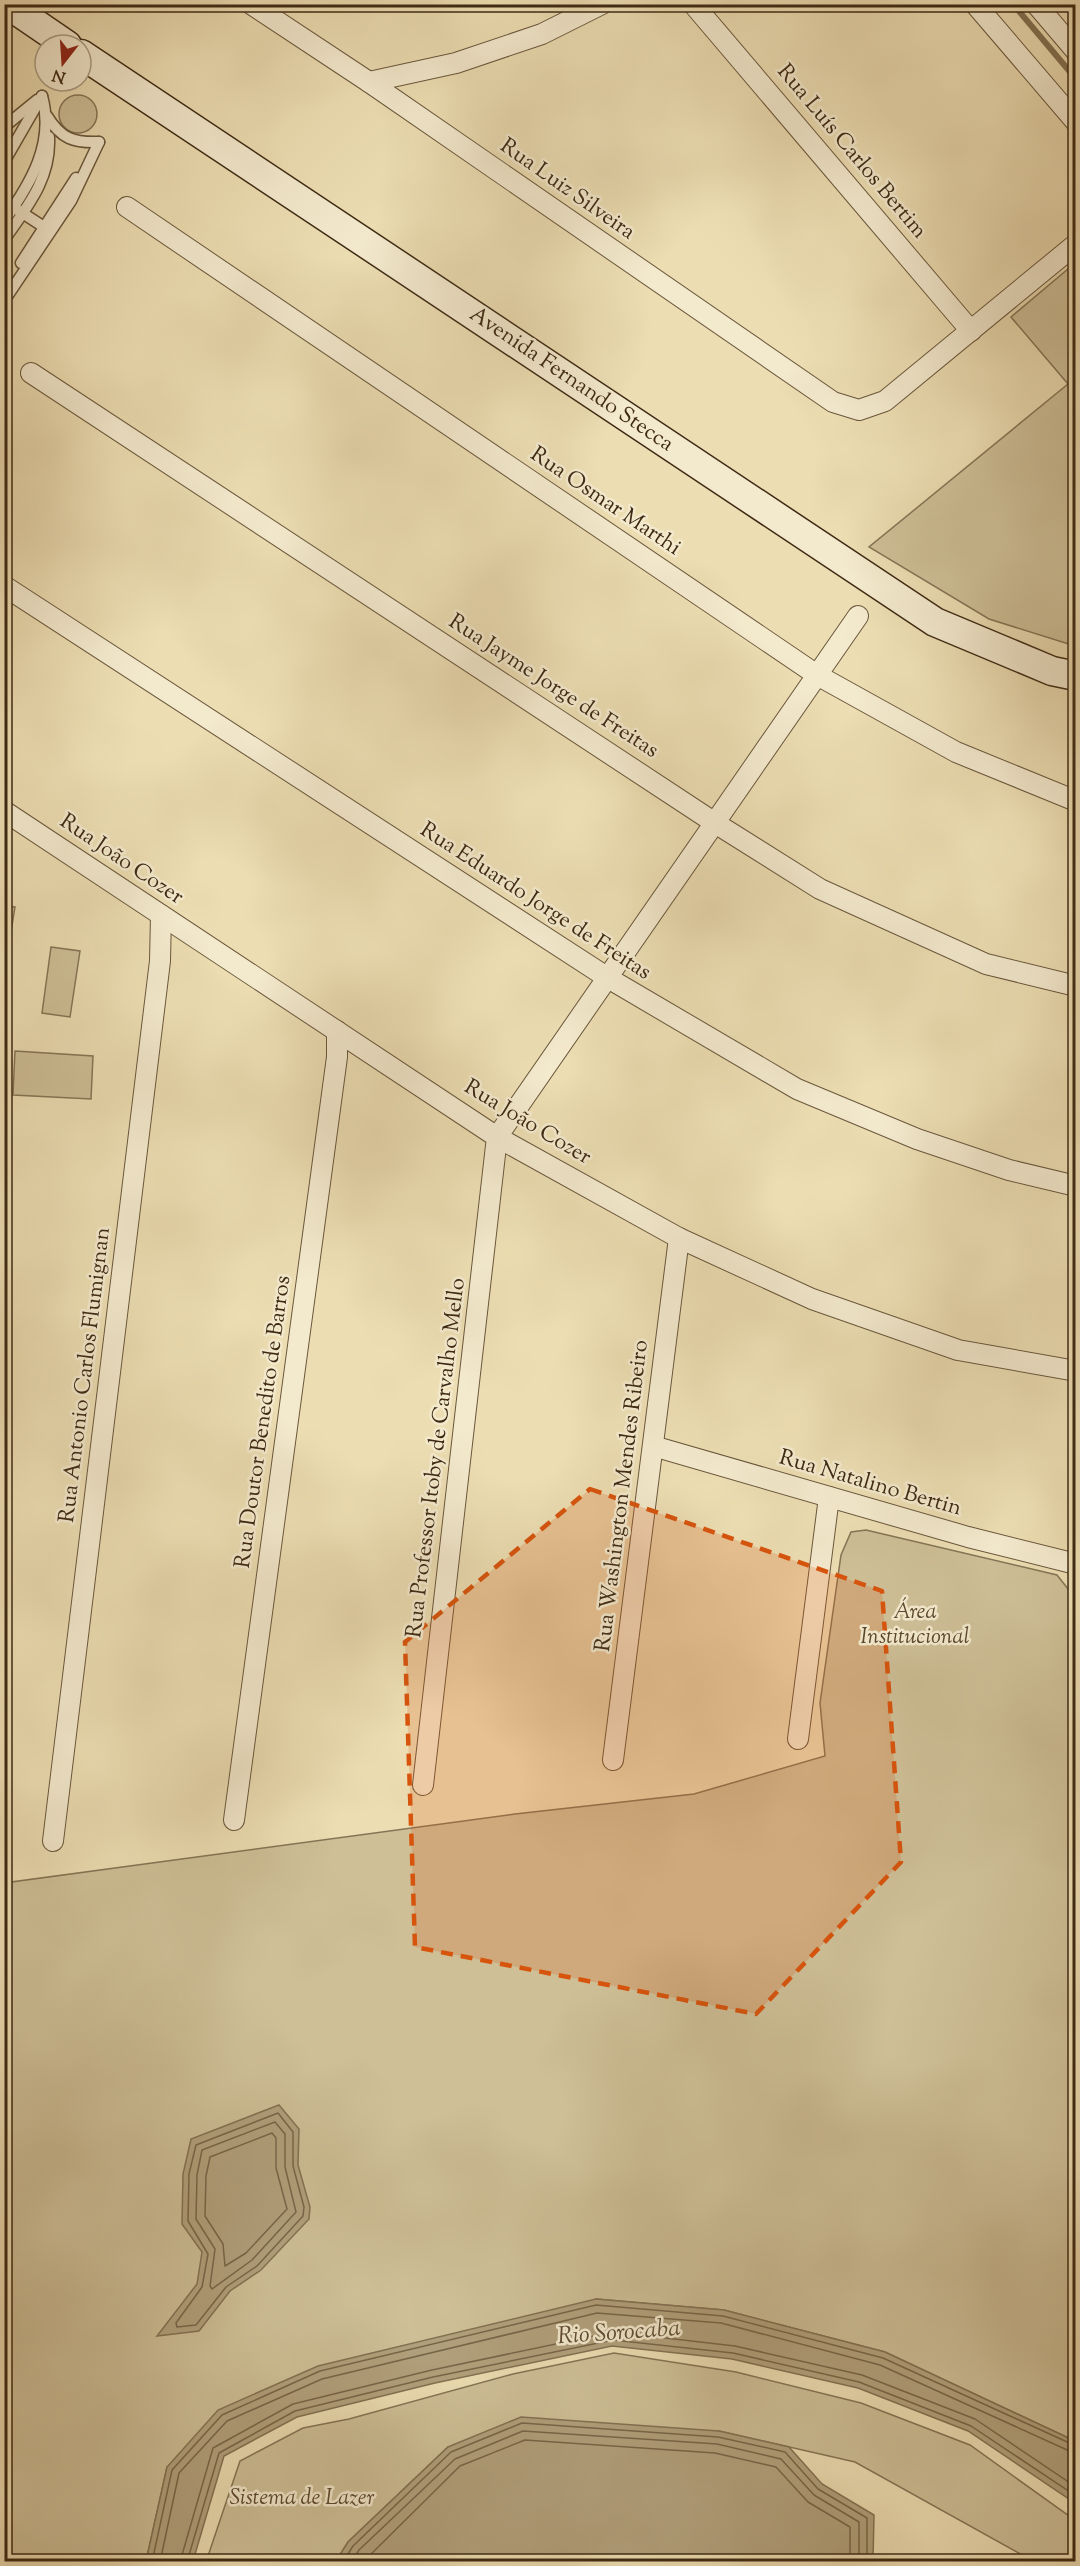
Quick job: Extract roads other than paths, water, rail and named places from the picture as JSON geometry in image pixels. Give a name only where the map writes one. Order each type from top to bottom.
[{"type":"street","points":[[7,4],[49,33]]},
{"type":"street","name":"Rua Luiz Silveira","points":[[251,4],[369,82],[832,402],[859,410],[885,401],[971,331]]},
{"type":"street","points":[[369,82],[456,63],[542,34],[602,4]]},
{"type":"street","name":"Rua Luís Carlos Bertim","points":[[693,4],[971,331]]},
{"type":"street","points":[[975,4],[1076,122]]},
{"type":"street","points":[[1036,4],[1076,51]]},
{"type":"street","name":"Avenida Fernando Stecca","points":[[93,62],[935,621],[1052,671],[1076,676]]},
{"type":"street","name":"Rua Osmar Marthi","points":[[127,207],[817,675],[956,752],[1076,801]]},
{"type":"street","points":[[971,331],[1076,244]]},
{"type":"street","name":"Rua Jayme Jorge de Freitas","points":[[31,373],[715,823],[820,889],[986,964],[1076,986]]},
{"type":"street","name":"Rua Eduardo Jorge de Freitas","points":[[4,586],[608,978],[797,1089],[917,1139],[1010,1170],[1076,1186]]},
{"type":"street","points":[[497,1137],[858,616]]},
{"type":"street","name":"Rua João Cozer","points":[[4,812],[497,1137],[680,1238],[812,1299],[958,1350],[1076,1371]]},
{"type":"street","name":"Rua Antonio Carlos Flumignan","points":[[53,1841],[159,973],[161,915]]},
{"type":"street","name":"Rua Doutor Benedito de Barros","points":[[234,1820],[335,1069],[337,1031]]},
{"type":"street","name":"Rua Professor Itoby de Carvalho Mello","points":[[423,1785],[497,1137]]},
{"type":"street","name":"Rua Washington Mendes Ribeiro","points":[[613,1760],[680,1238]]},
{"type":"street","name":"Rua Natalino Bertin","points":[[653,1446],[829,1497],[1076,1564]]},
{"type":"street","points":[[798,1738],[829,1497]]},
{"type":"lane","points":[[42,96],[48,116],[63,137],[82,143],[99,142]]},
{"type":"lane","points":[[4,127],[42,96]]},
{"type":"lane","points":[[4,162],[42,96]]},
{"type":"lane","points":[[4,221],[41,158],[48,116]]},
{"type":"lane","points":[[4,289],[99,142]]},
{"type":"lane","points":[[4,301],[71,201],[99,142]]},
{"type":"lane","points":[[14,207],[44,227]]},
{"type":"lane","points":[[4,240],[14,207]]},
{"type":"water","points":[[279,2105],[299,2129],[298,2165],[310,2207],[309,2219],[261,2270],[230,2291],[199,2331],[157,2336],[197,2284],[202,2252],[182,2224],[183,2174],[191,2139]]},
{"type":"water","name":"Rio Sorocaba","points":[[596,2299],[724,2310],[885,2352],[1075,2441],[1075,2503],[968,2431],[858,2388],[732,2359],[612,2346],[435,2383],[297,2417],[224,2456],[193,2561],[146,2561],[167,2467],[218,2410],[318,2366]]},
{"type":"water","points":[[521,2417],[719,2431],[789,2447],[822,2484],[874,2515],[873,2561],[336,2561],[348,2542],[448,2447]]},
{"type":"waterway","points":[[1013,4],[1076,79]]},
{"type":"park label","name":"Área Institucional","points":[[915,1626]]},
{"type":"park label","name":"Sistema de Lazer","points":[[302,2499]]}]
